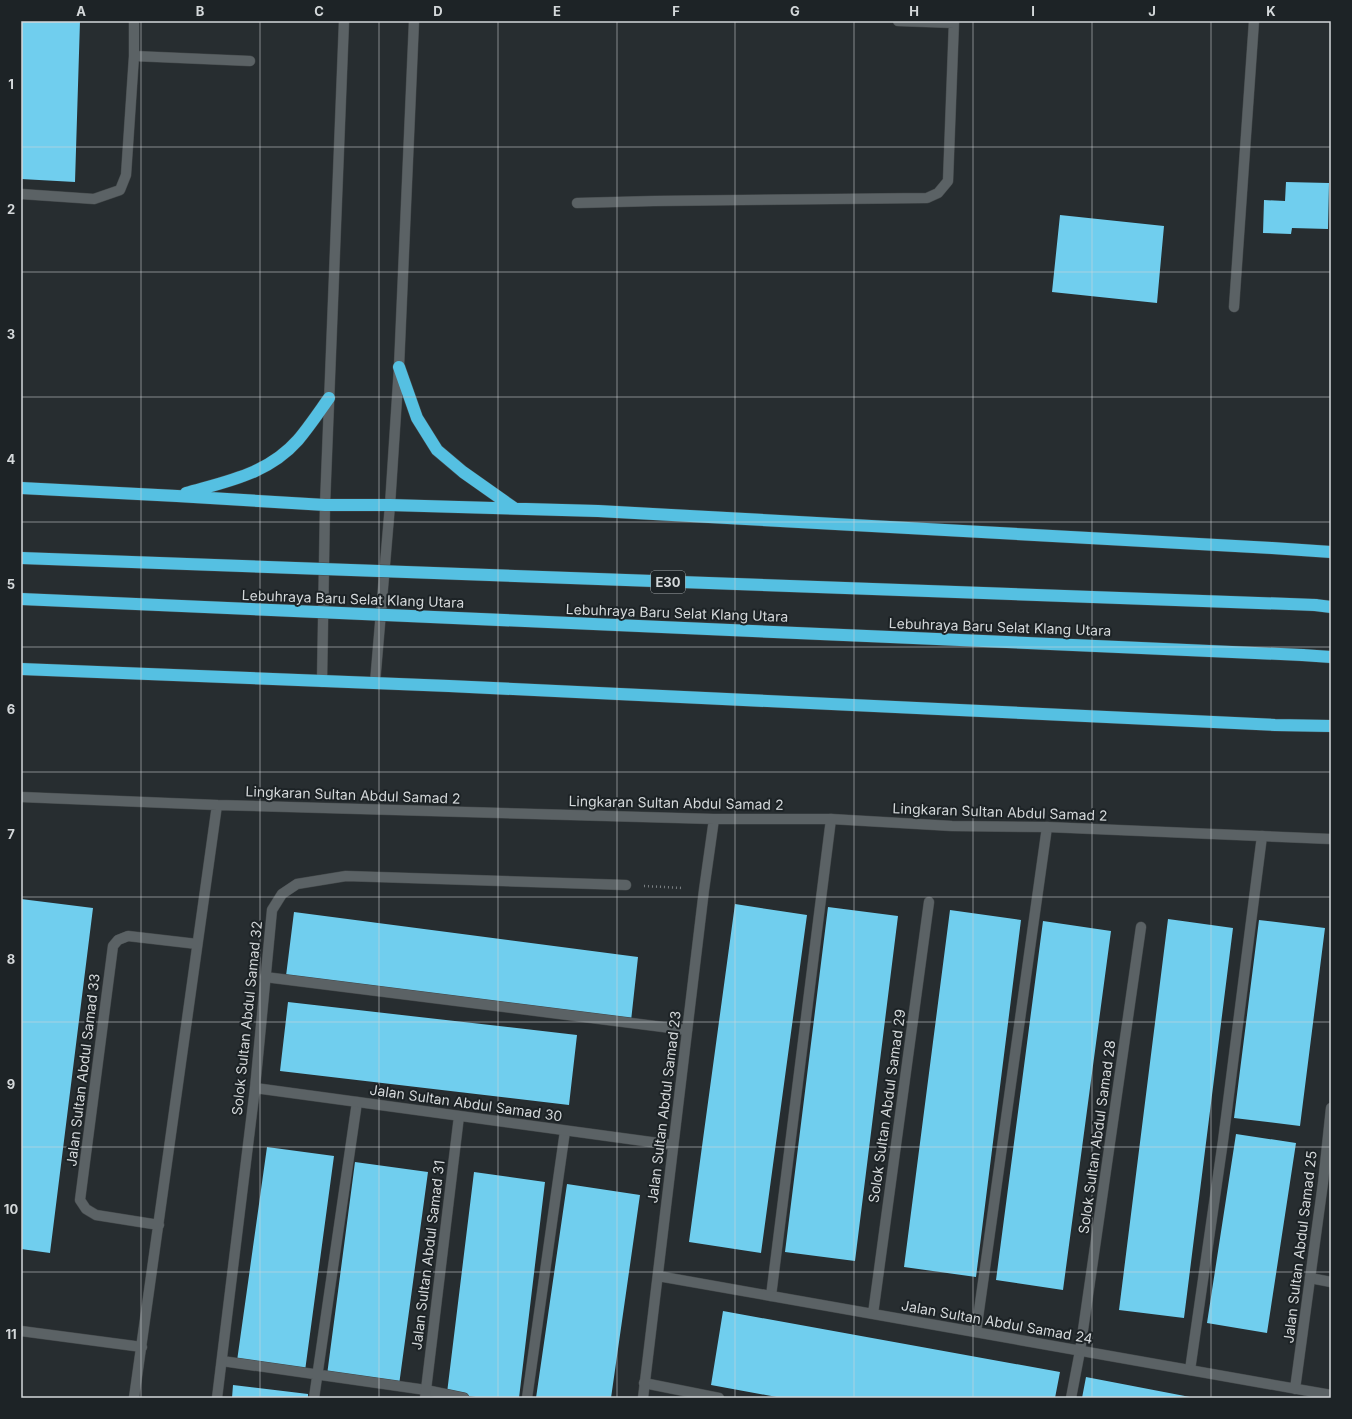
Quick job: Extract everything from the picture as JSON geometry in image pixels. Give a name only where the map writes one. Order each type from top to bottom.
[{"type":"highway","points":[[399,367],[417,418],[437,450],[463,472],[514,508]]},
{"type":"highway","points":[[178,496],[245,476],[272,462],[298,440],[329,398]]},
{"type":"highway","points":[[21,488],[325,505],[390,505],[598,511],[1331,552]]},
{"type":"highway","name":"Lebuhraya Baru Selat Klang Utara","points":[[21,558],[1315,605],[1331,607]]},
{"type":"highway","name":"Lebuhraya Baru Selat Klang Utara","points":[[21,599],[1331,657]]},
{"type":"highway","points":[[21,669],[375,683],[1275,726],[1331,726]]},
{"type":"street","points":[[21,194],[94,199],[120,190],[126,175],[134,56],[134,21]]},
{"type":"street","points":[[322,682],[325,505],[344,21]]},
{"type":"street","points":[[375,683],[390,505],[399,367],[414,21]]},
{"type":"street","points":[[577,204],[654,201],[927,198],[938,193],[948,181],[954,22],[898,21]]},
{"type":"street","points":[[1234,307],[1254,21]]},
{"type":"street","points":[[134,56],[250,61]]},
{"type":"street","name":"Lingkaran Sultan Abdul Samad 2","points":[[21,797],[217,805],[714,819],[831,819],[952,826],[1048,827],[1331,839]]},
{"type":"street","points":[[134,1398],[217,805]]},
{"type":"street","name":"Jalan Sultan Abdul Samad 23","points":[[643,1398],[704,890],[714,819]]},
{"type":"street","points":[[771,1296],[831,819]]},
{"type":"street","points":[[976,1332],[1048,827]]},
{"type":"street","points":[[1190,1370],[1223,1141],[1262,836]]},
{"type":"street","name":"Solok Sultan Abdul Samad 32","points":[[217,1398],[254,1088],[272,910],[282,894],[297,884],[346,876],[626,885]]},
{"type":"street","name":"Solok Sultan Abdul Samad 29","points":[[873,1314],[929,902]]},
{"type":"street","name":"Solok Sultan Abdul Samad 28","points":[[1071,1398],[1080,1351],[1140,927]]},
{"type":"street","name":"Jalan Sultan Abdul Samad 33","points":[[159,1225],[96,1215],[86,1209],[80,1200],[113,946],[118,940],[128,936],[197,944]]},
{"type":"street","points":[[265,977],[687,1030]]},
{"type":"street","name":"Jalan Sultan Abdul Samad 30","points":[[254,1088],[673,1145]]},
{"type":"street","points":[[314,1398],[357,1102]]},
{"type":"street","name":"Jalan Sultan Abdul Samad 25","points":[[1295,1389],[1310,1278],[1327,1184],[1331,1108]]},
{"type":"street","name":"Jalan Sultan Abdul Samad 31","points":[[426,1394],[459,1116]]},
{"type":"street","points":[[527,1398],[565,1131]]},
{"type":"street","name":"Jalan Sultan Abdul Samad 24","points":[[658,1276],[1331,1395]]},
{"type":"street","points":[[1310,1278],[1331,1282]]},
{"type":"street","points":[[21,1331],[142,1347]]},
{"type":"street","points":[[222,1361],[317,1375],[426,1394],[464,1398]]},
{"type":"street","points":[[644,1383],[719,1398]]},
{"type":"path","points":[[626,885],[704,890]]},
{"type":"building","points":[[21,21],[80,21],[75,182],[21,179]]},
{"type":"building","points":[[1286,182],[1329,183],[1328,229],[1292,228],[1291,234],[1263,233],[1264,200],[1285,201]]},
{"type":"building","points":[[1060,215],[1164,226],[1157,303],[1052,292]]},
{"type":"building","points":[[21,899],[93,908],[50,1253],[21,1249]]},
{"type":"building","points":[[735,904],[807,915],[761,1253],[689,1242]]},
{"type":"building","points":[[828,907],[898,916],[855,1261],[785,1252]]},
{"type":"building","points":[[950,910],[1021,920],[976,1277],[904,1267]]},
{"type":"building","points":[[294,912],[638,957],[631,1021],[286,976]]},
{"type":"building","points":[[1168,919],[1233,928],[1184,1318],[1119,1310]]},
{"type":"building","points":[[1259,920],[1325,928],[1300,1126],[1234,1118]]},
{"type":"building","points":[[1043,921],[1111,931],[1063,1290],[996,1280]]},
{"type":"building","points":[[288,1002],[577,1035],[569,1105],[280,1071]]},
{"type":"building","points":[[1236,1134],[1296,1143],[1267,1333],[1207,1323]]},
{"type":"building","points":[[267,1147],[334,1156],[305,1371],[237,1361]]},
{"type":"building","points":[[355,1162],[428,1172],[399,1385],[327,1375]]},
{"type":"building","points":[[474,1172],[545,1182],[519,1398],[483,1398],[447,1393]]},
{"type":"building","points":[[567,1184],[640,1195],[611,1398],[536,1398]]},
{"type":"building","points":[[723,1311],[1060,1372],[1055,1398],[782,1398],[711,1385]]},
{"type":"building","points":[[1086,1377],[1190,1397],[1082,1398]]},
{"type":"building","points":[[233,1385],[308,1394],[308,1398],[232,1398]]}]
